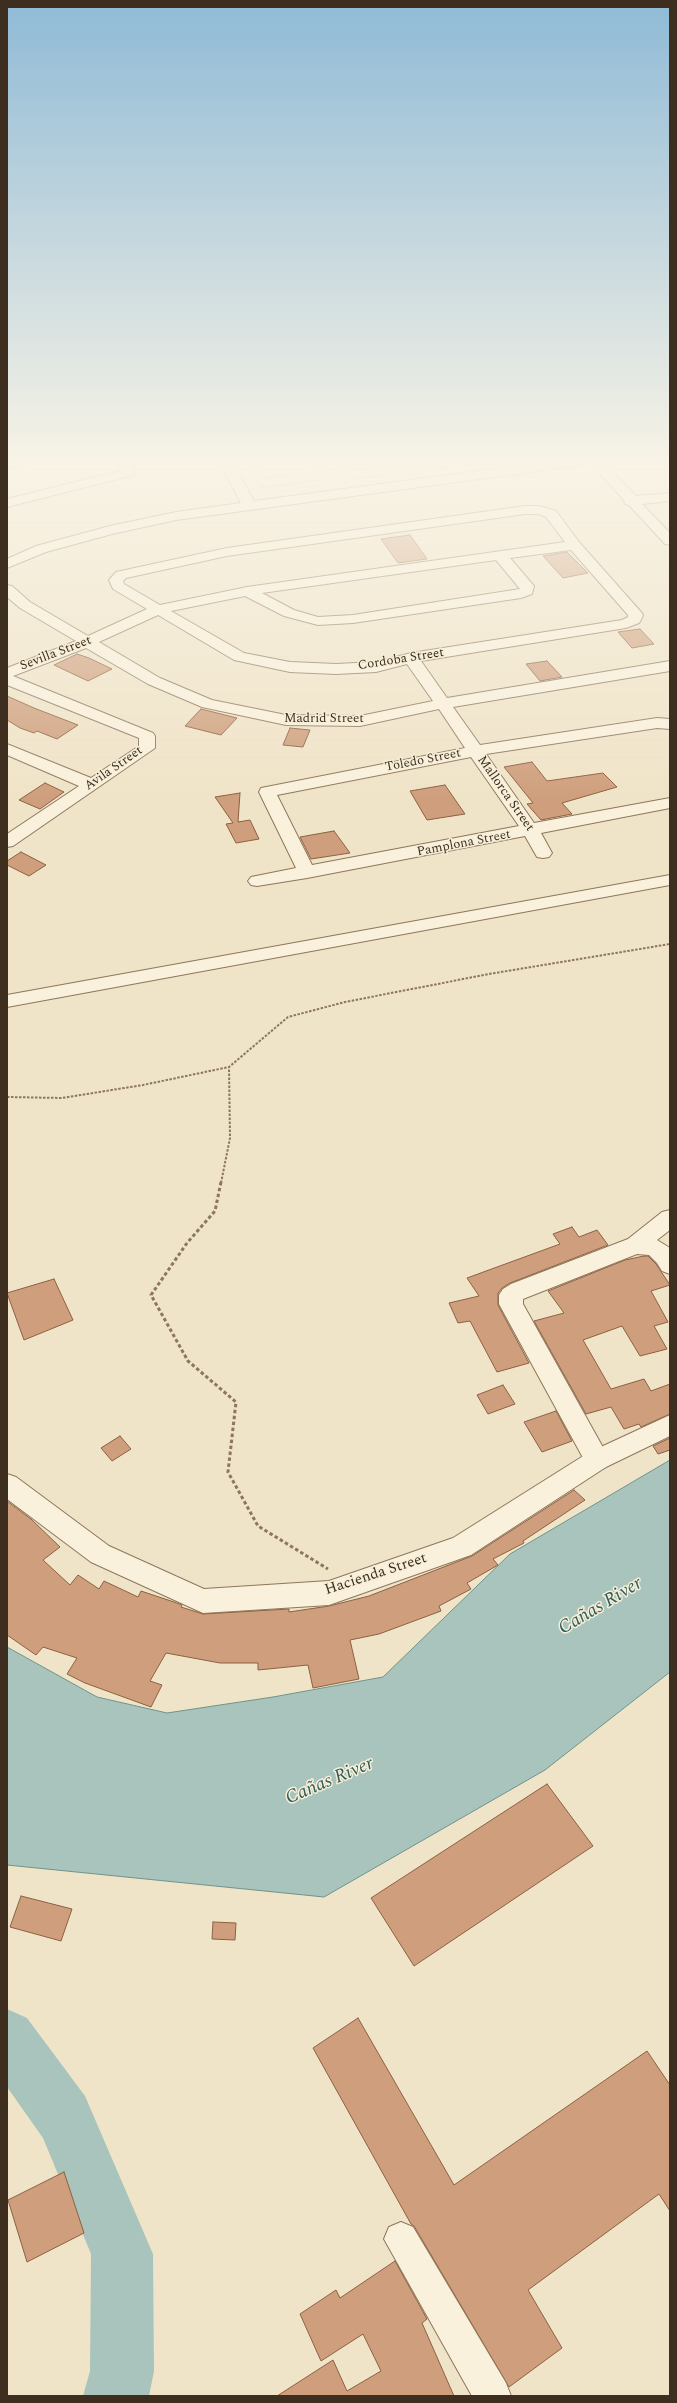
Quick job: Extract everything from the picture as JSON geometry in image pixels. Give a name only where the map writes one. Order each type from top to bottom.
[{"type":"street","name":"Cordoba Street","points":[[130,573],[121,575],[116,580],[118,586],[160,609],[239,657],[290,667],[336,669],[376,667],[411,658],[626,624],[634,620],[636,615],[599,573]]},
{"type":"street","name":"Sevilla Street","points":[[7,673],[86,642],[160,609],[247,591],[377,573]]},
{"type":"street","points":[[247,591],[289,613],[318,621],[360,618],[521,594],[527,590],[526,586],[515,573]]},
{"type":"street","name":"Madrid Street","points":[[7,589],[25,605],[154,681],[208,704],[286,720],[360,721],[442,704],[670,666]]},
{"type":"street","name":"Madrid Street","points":[[7,599],[25,605]]},
{"type":"street","name":"Mallorca Street","points":[[411,658],[531,831],[543,853]]},
{"type":"street","name":"Avila Street","points":[[7,679],[148,736],[147,748],[7,842]]},
{"type":"street","name":"Toledo Street","points":[[307,873],[266,792],[475,751],[657,722],[670,724]]},
{"type":"street","points":[[7,749],[92,785]]},
{"type":"street","name":"Pamplona Street","points":[[257,881],[531,831],[670,803]]},
{"type":"street","points":[[7,824],[23,831]]},
{"type":"street","points":[[7,1001],[668,884]]},
{"type":"street","points":[[597,1460],[512,1304],[511,1296],[519,1290],[636,1245],[670,1218]]},
{"type":"street","points":[[636,1245],[655,1248],[666,1256],[670,1265]]},
{"type":"street","name":"Hacienda Street","points":[[7,1485],[100,1554],[203,1601],[329,1593],[462,1547],[597,1460],[670,1425]]},
{"type":"street","points":[[402,2239],[492,2396]]},
{"type":"path","points":[[7,1097],[62,1098],[143,1085],[229,1067],[288,1017],[345,1002],[489,974],[670,944]]},
{"type":"path","points":[[229,1067],[230,1138],[215,1211],[187,1243],[151,1295],[188,1361],[236,1402],[228,1472],[258,1526],[353,1585]]},
{"type":"water","name":"Cañas River","points":[[670,1460],[670,1672],[545,1770],[324,1897],[7,1865],[7,1647],[97,1697],[167,1713],[273,1697],[383,1677],[510,1554]]},
{"type":"building","points":[[559,573],[587,573],[563,578]]},
{"type":"building","points":[[640,629],[654,644],[632,648],[618,632]]},
{"type":"building","points":[[77,654],[112,669],[88,681],[54,665]]},
{"type":"building","points":[[547,661],[562,677],[540,681],[526,664]]},
{"type":"building","points":[[7,696],[78,725],[57,739],[37,731],[34,733],[20,728],[7,720]]},
{"type":"building","points":[[201,709],[237,718],[221,735],[185,726]]},
{"type":"building","points":[[290,728],[310,730],[303,747],[283,745]]},
{"type":"building","points":[[532,762],[547,781],[603,773],[617,787],[562,803],[572,814],[541,820],[527,804],[533,803],[504,767]]},
{"type":"building","points":[[45,783],[64,792],[40,809],[19,800]]},
{"type":"building","points":[[445,785],[465,814],[427,820],[410,791]]},
{"type":"building","points":[[240,793],[238,822],[250,820],[259,839],[236,843],[226,824],[233,823],[215,797]]},
{"type":"building","points":[[334,831],[350,853],[311,859],[300,837]]},
{"type":"building","points":[[21,852],[46,865],[29,876],[7,865],[7,861]]},
{"type":"building","points":[[572,1227],[579,1237],[597,1230],[608,1245],[510,1283],[502,1288],[498,1293],[498,1305],[529,1363],[497,1372],[470,1321],[458,1323],[449,1303],[479,1296],[467,1278],[560,1244],[553,1234]]},
{"type":"building","points":[[648,1256],[656,1264],[670,1285],[651,1291],[668,1322],[654,1326],[667,1349],[640,1356],[622,1326],[583,1340],[611,1389],[644,1379],[651,1391],[670,1384],[670,1414],[641,1427],[639,1424],[624,1429],[611,1407],[586,1414],[534,1321],[564,1313],[548,1291],[625,1260]]},
{"type":"building","points":[[54,1279],[73,1320],[24,1340],[7,1293]]},
{"type":"building","points":[[503,1385],[515,1404],[488,1414],[477,1395]]},
{"type":"building","points":[[556,1411],[572,1441],[542,1452],[524,1422]]},
{"type":"building","points":[[120,1436],[131,1449],[112,1461],[101,1448]]},
{"type":"building","points":[[670,1438],[670,1450],[658,1454],[653,1446]]},
{"type":"building","points":[[574,1490],[585,1500],[523,1541],[524,1543],[493,1559],[498,1565],[467,1583],[471,1589],[439,1606],[441,1611],[379,1634],[350,1640],[359,1679],[313,1688],[308,1665],[258,1670],[258,1663],[220,1663],[166,1653],[150,1681],[162,1685],[151,1707],[85,1683],[67,1674],[77,1658],[43,1647],[36,1655],[7,1635],[7,1501],[31,1519],[60,1547],[43,1560],[70,1585],[78,1575],[99,1589],[104,1581],[138,1597],[141,1591],[203,1614],[289,1609],[289,1612],[329,1606],[369,1596],[472,1556]]},
{"type":"building","points":[[547,1784],[593,1846],[414,1966],[371,1898]]},
{"type":"building","points":[[21,1896],[72,1909],[61,1941],[10,1927]]},
{"type":"building","points":[[213,1922],[236,1923],[235,1940],[212,1939]]},
{"type":"building","points":[[358,2018],[454,2185],[647,2051],[670,2085],[670,2211],[659,2194],[528,2290],[562,2348],[509,2387],[414,2226],[411,2224],[313,2048]]},
{"type":"building","points":[[64,2172],[84,2233],[27,2262],[8,2200]]},
{"type":"building","points":[[395,2261],[427,2319],[422,2323],[454,2396],[277,2396],[333,2360],[347,2391],[381,2371],[363,2334],[321,2361],[300,2314],[336,2290],[340,2298]]},
{"type":"waterway","points":[[7,2038],[64,2117],[122,2254],[122,2371],[116,2396]]}]
